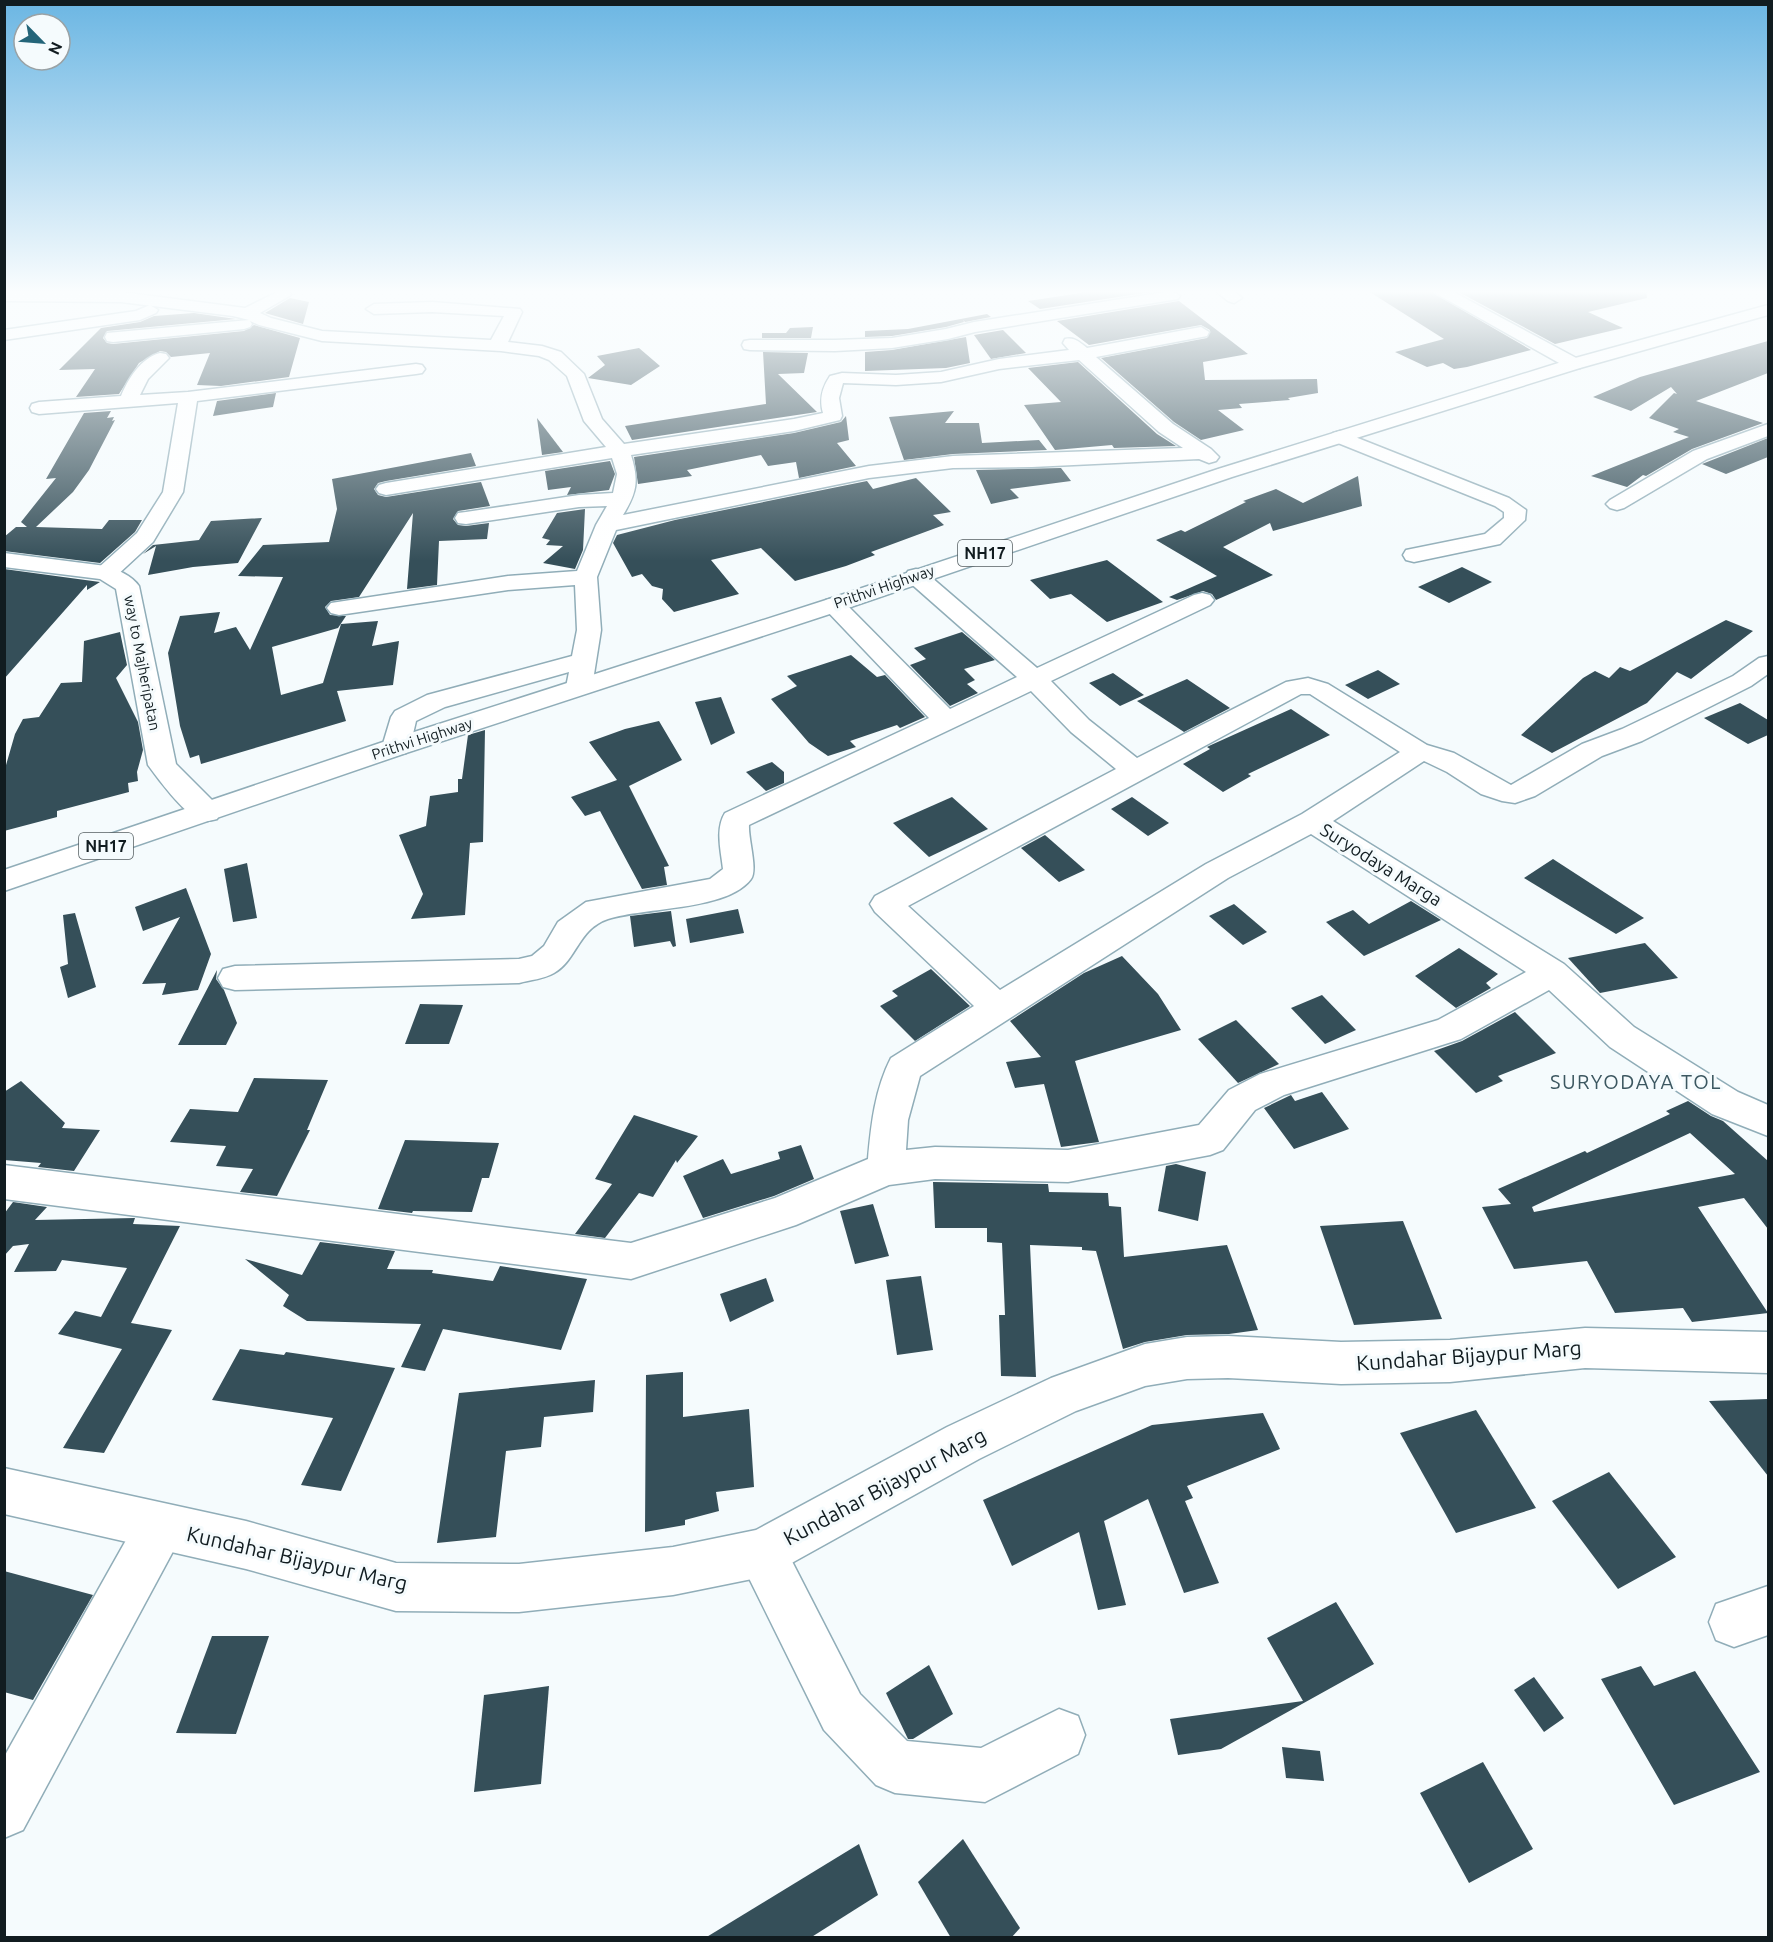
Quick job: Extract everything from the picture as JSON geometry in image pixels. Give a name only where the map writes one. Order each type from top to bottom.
[{"type":"main road","points":[[129,401],[131,392],[140,380]]},
{"type":"main road","points":[[39,408],[188,398],[332,380]]},
{"type":"main road","points":[[577,380],[593,420],[619,450],[627,474],[622,499],[607,525],[586,577],[589,630],[579,687]]},
{"type":"main road","points":[[386,489],[833,416],[829,403],[836,380],[848,380]]},
{"type":"main road","points":[[1112,380],[1166,428],[1204,453],[1225,473]]},
{"type":"main road","name":"Prithvi Highway","points":[[4,881],[396,747],[735,635],[834,605],[1225,473],[1524,380]]},
{"type":"main road","points":[[4,560],[106,573],[145,537],[173,492],[188,398]]},
{"type":"main road","points":[[1617,504],[1700,455],[1768,430]]},
{"type":"main road","points":[[1340,437],[1502,502],[1515,510],[1514,520],[1492,539],[1414,555]]},
{"type":"main road","points":[[607,525],[869,472],[953,462],[1204,453]]},
{"type":"main road","points":[[466,518],[579,501],[622,499]]},
{"type":"main road","name":"way to Majheripatan","points":[[106,573],[127,586],[162,765],[174,781],[207,812]]},
{"type":"main road","points":[[916,576],[1034,679],[1080,726],[1135,770]]},
{"type":"main road","points":[[339,608],[508,583],[586,577]]},
{"type":"main road","points":[[235,978],[519,971],[542,965],[556,954],[569,930],[597,910],[719,888],[739,873],[734,831],[735,820],[1202,600]]},
{"type":"main road","points":[[834,605],[946,720]]},
{"type":"main road","points":[[396,747],[404,717],[436,701],[584,660]]},
{"type":"main road","points":[[998,1008],[886,904],[1295,687],[1308,686],[1319,689],[1419,752],[1430,752],[1496,788],[1513,794],[1525,790],[1592,750],[1632,735],[1742,681],[1768,663]]},
{"type":"main road","name":"Suryodaya Marga","points":[[1419,752],[1312,821],[1552,973],[1622,1037],[1725,1103],[1768,1121]]},
{"type":"main road","points":[[886,1169],[890,1120],[904,1068],[1217,871],[1312,821]]},
{"type":"main road","points":[[4,1182],[631,1261],[782,1213],[886,1169],[935,1163],[1068,1166],[1210,1139],[1242,1100],[1273,1084],[1449,1030],[1552,973]]},
{"type":"main road","name":"Kundahar Bijaypur Marg","points":[[4,1491],[246,1545],[396,1587],[519,1588],[673,1571],[762,1553],[963,1443],[1066,1394],[1146,1365],[1187,1358],[1228,1357],[1341,1363],[1450,1361],[1585,1348],[1768,1353]]},
{"type":"main road","points":[[4,1811],[160,1527]]},
{"type":"main road","points":[[762,1553],[842,1712],[895,1766],[985,1775],[1059,1735]]},
{"type":"building","points":[[88,380],[128,380],[119,394],[76,397]]},
{"type":"building","points":[[199,380],[269,380],[221,386],[197,385]]},
{"type":"building","points":[[598,380],[639,380],[631,385]]},
{"type":"building","points":[[765,380],[784,380],[817,412],[632,440],[625,426],[766,404]]},
{"type":"building","points":[[1039,380],[1097,380],[1157,434],[1176,446],[1114,448],[1112,445],[1055,450],[1024,405],[1061,402]]},
{"type":"building","points":[[1126,380],[1317,380],[1318,393],[1288,398],[1290,400],[1239,404],[1242,408],[1218,410],[1244,430],[1201,440],[1174,422]]},
{"type":"building","points":[[1634,380],[1751,380],[1696,401],[1763,423],[1692,449],[1646,476],[1643,475],[1627,487],[1591,476],[1689,437],[1673,432],[1679,429],[1649,418],[1674,393],[1677,394],[1671,387],[1631,411],[1593,397]]},
{"type":"building","points":[[276,393],[273,407],[213,416],[217,401]]},
{"type":"building","points":[[111,411],[107,418],[114,417],[112,421],[115,420],[89,470],[73,492],[36,527],[102,529],[109,520],[142,520],[135,532],[100,563],[4,551],[4,537],[16,527],[27,527],[21,522],[56,478],[46,479],[84,413]]},
{"type":"building","points":[[954,411],[945,423],[979,423],[982,443],[1039,440],[1047,450],[953,454],[904,460],[889,417]]},
{"type":"building","points":[[846,416],[849,440],[837,443],[856,466],[799,478],[796,462],[768,466],[761,455],[687,470],[692,476],[638,484],[634,457],[794,433],[841,422]]},
{"type":"building","points":[[537,418],[563,452],[542,455]]},
{"type":"building","points":[[1768,438],[1768,457],[1726,474],[1702,464]]},
{"type":"building","points":[[471,453],[476,466],[386,481],[378,483],[374,489],[378,495],[386,497],[481,482],[490,506],[458,511],[453,519],[458,525],[466,526],[489,523],[487,539],[439,541],[437,585],[407,589],[413,513],[359,597],[331,601],[325,607],[330,615],[346,616],[338,628],[272,647],[281,695],[323,683],[341,624],[378,621],[372,646],[399,641],[393,685],[337,691],[346,721],[201,764],[199,755],[190,758],[180,726],[168,653],[180,616],[220,612],[214,633],[236,627],[250,650],[283,577],[238,576],[263,545],[329,542],[337,509],[332,479]]},
{"type":"building","points":[[610,461],[615,474],[609,490],[567,495],[571,487],[548,490],[545,471]]},
{"type":"building","points":[[1061,468],[1071,481],[1010,489],[1019,498],[991,504],[976,470]]},
{"type":"building","points":[[1358,476],[1362,506],[1273,531],[1270,523],[1223,547],[1273,575],[1216,600],[1212,594],[1203,591],[1177,600],[1169,597],[1217,576],[1156,540],[1181,530],[1185,532],[1246,502],[1243,501],[1276,489],[1303,503]]},
{"type":"building","points":[[916,478],[951,512],[933,515],[944,525],[871,552],[875,555],[846,566],[795,581],[761,548],[711,560],[739,594],[674,612],[662,599],[663,589],[652,586],[642,574],[632,577],[613,543],[617,535],[675,520],[867,481],[873,489]]},
{"type":"building","points":[[585,509],[583,550],[575,569],[543,563],[563,546],[546,545],[550,540],[542,538],[557,513]]},
{"type":"building","points":[[262,518],[238,563],[193,567],[148,575],[156,546],[143,554],[153,545],[199,540],[211,521]]},
{"type":"building","points":[[1107,560],[1163,602],[1107,622],[1071,594],[1050,599],[1030,580]]},
{"type":"building","points":[[1462,567],[1492,582],[1449,603],[1418,587]]},
{"type":"building","points":[[4,569],[100,582],[87,590],[87,585],[4,679]]},
{"type":"building","points":[[1726,620],[1753,631],[1691,679],[1677,672],[1647,703],[1552,753],[1521,735],[1583,678],[1595,671],[1609,678],[1620,667],[1630,671]]},
{"type":"building","points":[[120,632],[127,665],[116,678],[138,722],[143,750],[137,772],[138,781],[128,783],[129,792],[57,811],[57,817],[4,831],[4,772],[15,734],[23,719],[39,717],[61,683],[82,682],[84,641]]},
{"type":"building","points":[[962,632],[995,660],[964,669],[975,680],[967,684],[978,693],[950,706],[910,665],[926,659],[914,648]]},
{"type":"building","points":[[851,655],[877,677],[885,675],[925,717],[900,728],[897,725],[850,741],[856,747],[828,756],[809,743],[771,699],[797,686],[787,676]]},
{"type":"building","points":[[1378,670],[1400,684],[1368,699],[1345,685]]},
{"type":"building","points":[[1113,673],[1144,695],[1120,706],[1089,683]]},
{"type":"building","points":[[1187,679],[1230,708],[1184,732],[1137,701]]},
{"type":"building","points":[[721,697],[735,733],[711,745],[695,702]]},
{"type":"building","points":[[1740,703],[1768,720],[1768,735],[1748,744],[1704,718]]},
{"type":"building","points":[[1291,709],[1330,735],[1248,774],[1251,776],[1223,792],[1183,764],[1210,749],[1207,747]]},
{"type":"building","points":[[659,721],[682,760],[629,786],[669,866],[664,867],[667,885],[642,889],[600,811],[585,816],[571,797],[617,780],[589,742],[625,729]]},
{"type":"building","points":[[485,730],[483,842],[470,843],[465,915],[411,919],[423,894],[399,835],[426,826],[430,796],[458,792],[458,779],[462,779],[468,735]]},
{"type":"building","points":[[772,762],[784,772],[784,783],[766,791],[746,772]]},
{"type":"building","points":[[952,797],[988,829],[929,857],[893,823]]},
{"type":"building","points":[[1132,797],[1169,823],[1148,836],[1111,809]]},
{"type":"building","points":[[1045,835],[1085,870],[1059,882],[1021,848]]},
{"type":"building","points":[[1553,859],[1644,918],[1616,934],[1524,878]]},
{"type":"building","points":[[247,863],[257,918],[233,922],[224,869]]},
{"type":"building","points":[[186,888],[211,954],[198,990],[162,995],[166,983],[142,984],[180,917],[143,931],[135,907]]},
{"type":"building","points":[[1411,901],[1441,920],[1364,956],[1326,922],[1353,910],[1369,924]]},
{"type":"building","points":[[1234,904],[1267,932],[1243,945],[1209,916]]},
{"type":"building","points":[[738,909],[744,933],[690,943],[686,919]]},
{"type":"building","points":[[671,911],[676,946],[673,947],[670,941],[634,947],[630,916]]},
{"type":"building","points":[[75,913],[96,987],[68,998],[60,967],[68,964],[63,915]]},
{"type":"building","points":[[1645,943],[1678,978],[1600,993],[1568,958]]},
{"type":"building","points":[[1459,948],[1498,974],[1486,983],[1491,988],[1456,1008],[1415,976]]},
{"type":"building","points":[[1122,956],[1158,994],[1181,1030],[1075,1061],[1099,1142],[1061,1147],[1044,1084],[1015,1088],[1006,1062],[1041,1057],[1010,1021],[1084,973]]},
{"type":"building","points":[[931,969],[970,1006],[915,1041],[880,1006],[898,996],[892,991]]},
{"type":"building","points":[[217,970],[216,979],[224,990],[237,1023],[226,1045],[178,1045]]},
{"type":"building","points":[[1322,995],[1356,1030],[1325,1044],[1291,1008]]},
{"type":"building","points":[[420,1004],[463,1005],[449,1044],[405,1044]]},
{"type":"building","points":[[1515,1012],[1556,1053],[1498,1076],[1503,1081],[1476,1093],[1434,1051],[1462,1041]]},
{"type":"building","points":[[1236,1020],[1279,1064],[1238,1083],[1198,1039]]},
{"type":"building","points":[[254,1078],[328,1080],[307,1130],[310,1130],[277,1196],[240,1192],[253,1169],[216,1166],[226,1146],[170,1142],[190,1109],[238,1112]]},
{"type":"building","points":[[21,1081],[65,1123],[62,1128],[100,1130],[74,1171],[38,1167],[41,1163],[4,1160],[4,1092]]},
{"type":"building","points":[[1322,1092],[1349,1129],[1294,1149],[1264,1108],[1291,1095],[1295,1101]]},
{"type":"building","points":[[1688,1101],[1723,1121],[1768,1161],[1768,1229],[1744,1198],[1698,1207],[1768,1313],[1692,1322],[1683,1308],[1615,1313],[1587,1261],[1514,1269],[1482,1207],[1511,1204],[1498,1189],[1585,1151],[1587,1153],[1670,1114],[1666,1111]],"holes":[[[1690,1133],[1735,1174],[1534,1212],[1532,1207]]]},
{"type":"building","points":[[634,1115],[698,1136],[677,1163],[676,1160],[653,1197],[639,1193],[605,1238],[575,1234],[612,1184],[595,1179]]},
{"type":"building","points":[[405,1140],[499,1143],[489,1178],[482,1178],[472,1212],[413,1211],[412,1213],[378,1209]]},
{"type":"building","points":[[801,1145],[814,1179],[774,1196],[703,1218],[683,1176],[723,1159],[731,1174],[780,1159],[778,1152]]},
{"type":"building","points":[[1176,1164],[1206,1172],[1198,1221],[1158,1211],[1166,1166]]},
{"type":"building","points":[[933,1182],[1048,1184],[1049,1192],[1108,1193],[1109,1206],[1121,1207],[1124,1257],[1227,1245],[1258,1330],[1229,1334],[1187,1335],[1145,1342],[1123,1349],[1096,1251],[1082,1250],[1082,1247],[1030,1245],[1036,1377],[1001,1376],[999,1315],[1005,1315],[1002,1243],[987,1242],[987,1228],[935,1228]]},
{"type":"building","points":[[13,1202],[47,1207],[35,1220],[135,1218],[133,1224],[180,1226],[131,1323],[172,1330],[104,1453],[63,1448],[122,1349],[58,1334],[75,1311],[101,1317],[127,1268],[62,1260],[56,1271],[14,1272],[29,1244],[13,1246],[4,1256],[4,1214]]},
{"type":"building","points":[[873,1204],[889,1256],[855,1264],[840,1211]]},
{"type":"building","points":[[1403,1221],[1442,1319],[1354,1325],[1320,1226]]},
{"type":"building","points":[[320,1242],[395,1251],[387,1269],[433,1270],[432,1273],[493,1281],[500,1266],[587,1279],[561,1350],[443,1329],[425,1371],[401,1367],[421,1324],[307,1321],[283,1306],[289,1295],[245,1259],[302,1275]]},
{"type":"building","points":[[921,1276],[933,1350],[897,1355],[886,1280]]},
{"type":"building","points":[[766,1278],[774,1301],[730,1322],[720,1294]]},
{"type":"building","points":[[240,1349],[284,1355],[286,1352],[395,1368],[341,1491],[301,1485],[333,1418],[212,1400]]},
{"type":"building","points":[[683,1372],[683,1417],[749,1409],[754,1487],[716,1492],[719,1511],[685,1520],[685,1525],[645,1532],[646,1375]]},
{"type":"building","points":[[595,1380],[593,1412],[544,1417],[541,1447],[506,1451],[496,1537],[437,1543],[459,1393]]},
{"type":"building","points":[[1768,1399],[1768,1476],[1709,1401]]},
{"type":"building","points":[[1476,1410],[1536,1508],[1456,1533],[1400,1433]]},
{"type":"building","points":[[1263,1413],[1280,1449],[1187,1486],[1193,1498],[1185,1501],[1219,1583],[1184,1593],[1148,1499],[1104,1521],[1126,1605],[1098,1610],[1079,1532],[1012,1566],[983,1500],[1152,1425]]},
{"type":"building","points":[[1609,1472],[1676,1557],[1618,1589],[1552,1501]]},
{"type":"building","points":[[4,1571],[93,1595],[33,1700],[4,1692]]},
{"type":"building","points":[[1336,1602],[1374,1664],[1221,1749],[1178,1755],[1170,1719],[1303,1701],[1267,1638]]},
{"type":"building","points":[[212,1636],[269,1636],[236,1734],[176,1733]]},
{"type":"building","points":[[929,1665],[953,1714],[913,1739],[908,1739],[886,1693]]},
{"type":"building","points":[[1641,1666],[1654,1686],[1695,1671],[1760,1772],[1674,1805],[1601,1679]]},
{"type":"building","points":[[1534,1677],[1564,1718],[1544,1732],[1514,1690]]},
{"type":"building","points":[[549,1686],[541,1784],[474,1792],[484,1695]]},
{"type":"building","points":[[1282,1747],[1320,1751],[1324,1781],[1286,1778]]},
{"type":"building","points":[[1483,1762],[1533,1849],[1469,1883],[1420,1793]]},
{"type":"building","points":[[963,1839],[1020,1928],[1011,1938],[951,1938],[918,1882]]},
{"type":"building","points":[[859,1844],[878,1895],[810,1938],[705,1938]]},
{"type":"district","name":"SURYODAYA TOL","points":[[1636,1082]]}]
